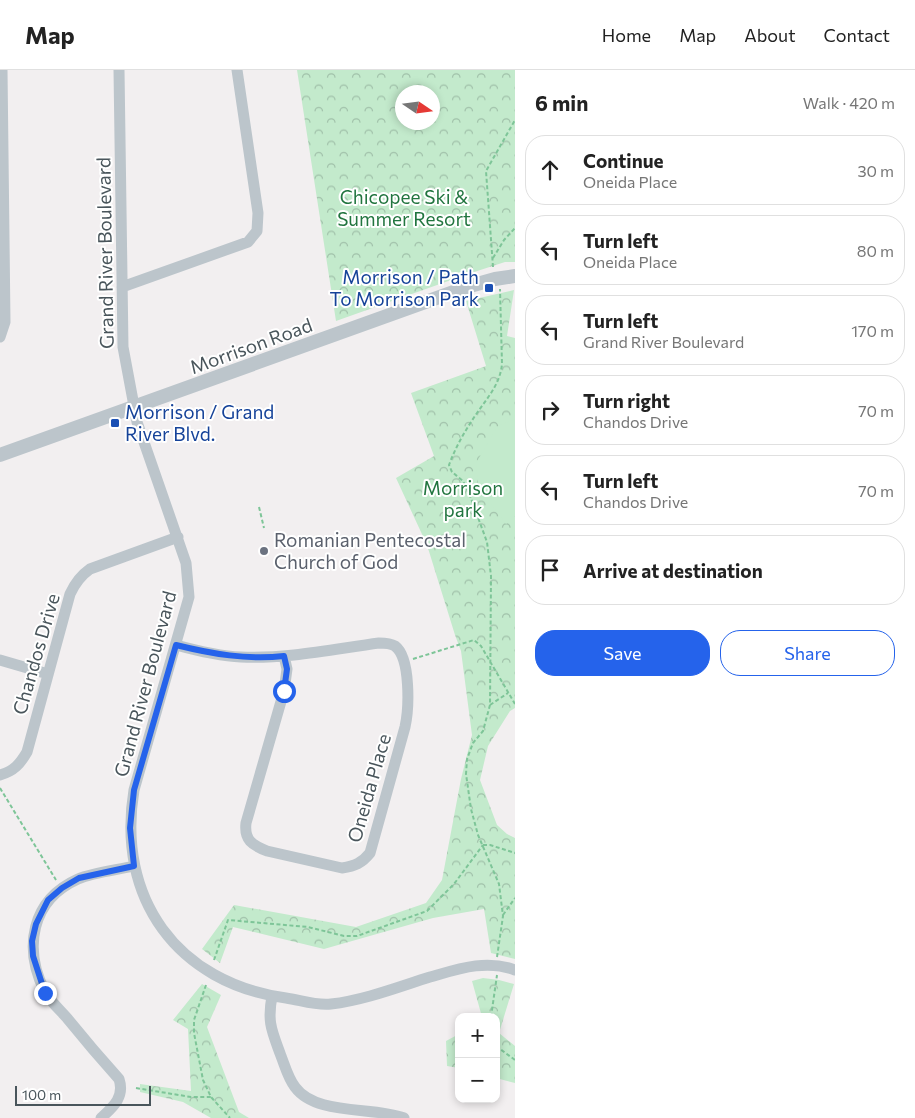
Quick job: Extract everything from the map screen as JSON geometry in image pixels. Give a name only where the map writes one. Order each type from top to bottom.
[{"type":"street","points":[[0,337],[5,322],[2,70]]},
{"type":"street","name":"Grand River Boulevard","points":[[119,70],[123,347],[132,392],[133,408],[186,563],[189,597],[134,790],[130,828],[134,866],[142,894],[166,935],[193,961],[222,979],[258,993],[272,996],[329,1004],[358,998],[466,967],[497,965],[515,970]]},
{"type":"street","points":[[122,286],[248,242],[257,232],[258,213],[237,70]]},
{"type":"street","name":"Morrison Road","points":[[0,455],[470,286],[515,276]]},
{"type":"street","name":"Chandos Drive","points":[[0,775],[16,768],[27,752],[70,594],[75,583],[81,575],[90,569],[178,537]]},
{"type":"street","points":[[176,645],[214,654],[240,657],[284,656],[379,642],[395,646],[400,651],[404,662]]},
{"type":"street","name":"Oneida Place","points":[[284,656],[287,669],[284,691],[246,823],[245,833],[257,847],[267,851],[342,868],[363,862],[370,852],[407,718],[408,695],[404,662]]},
{"type":"street","points":[[0,660],[48,674]]},
{"type":"street","points":[[101,1118],[112,1109],[121,1095],[119,1079],[45,993],[33,956],[32,941],[36,924],[48,900],[62,888],[79,878],[134,866]]},
{"type":"street","points":[[272,996],[269,1013],[271,1030],[289,1078],[296,1088],[306,1097],[334,1107],[376,1111],[404,1118]]},
{"type":"path","points":[[494,273],[486,171],[515,120]]},
{"type":"path","points":[[492,258],[515,228]]},
{"type":"path","points":[[497,958],[503,916],[499,884],[478,835],[471,808],[466,774],[467,759],[473,743],[483,731],[490,705],[491,576],[487,542],[466,487],[448,465],[477,412],[501,374],[499,284]]},
{"type":"path","points":[[259,507],[264,528]]},
{"type":"path","points":[[404,662],[474,640],[477,641],[515,704]]},
{"type":"path","points":[[490,705],[508,693]]},
{"type":"path","points":[[0,788],[62,888]]},
{"type":"path","points":[[483,845],[490,845],[515,853]]},
{"type":"path","points":[[214,960],[228,920],[308,927],[331,934],[356,936],[427,911],[454,884],[483,845]]},
{"type":"path","points":[[503,916],[515,898]]},
{"type":"path","points":[[492,1013],[497,972]]},
{"type":"path","points":[[206,985],[194,1020],[194,1033],[203,1080],[211,1097],[230,1118]]},
{"type":"path","points":[[500,1049],[515,1060]]},
{"type":"path","points":[[136,1088],[191,1097],[211,1097]]},
{"type":"green space","name":"Chicopee Ski & Summer Resort","points":[[297,70],[515,70],[515,262],[505,262],[336,321]]},
{"type":"green space","name":"Morrison park","points":[[514,290],[507,336],[515,338],[515,708],[510,711],[488,746],[480,780],[497,825],[515,838],[515,959],[491,953],[484,909],[433,918],[324,949],[233,927],[220,963],[202,949],[234,905],[356,927],[426,903],[442,880],[461,779],[472,735],[461,651],[427,545],[396,478],[434,456],[411,393],[486,366],[466,301]]},
{"type":"green space","points":[[515,419],[515,516],[506,524],[478,486],[476,463],[498,426]]},
{"type":"green space","points":[[483,978],[514,984],[500,1030],[500,1013],[481,1013],[472,981]]},
{"type":"green space","points":[[202,984],[221,995],[207,1027],[239,1112],[249,1118],[211,1118],[183,1102],[140,1092],[140,1084],[191,1091],[188,1029],[173,1020]]},
{"type":"green space","points":[[500,1034],[515,1046],[515,1083],[500,1079]]},
{"type":"green space","points":[[455,1036],[455,1067],[447,1066],[446,1041]]},
{"type":"place","name":"Morrison / Path To Morrison Park","points":[[489,288]]},
{"type":"place","name":"Morrison / Grand River Blvd.","points":[[115,423]]},
{"type":"place","name":"Romanian Pentecostal Church of God","points":[[264,551]]},
{"type":"route","points":[[45,993],[33,956],[32,941],[36,924],[48,900],[62,888],[79,878],[134,866],[130,828],[134,790],[176,645],[214,654],[240,657],[284,656],[287,669],[284,691]]}]
